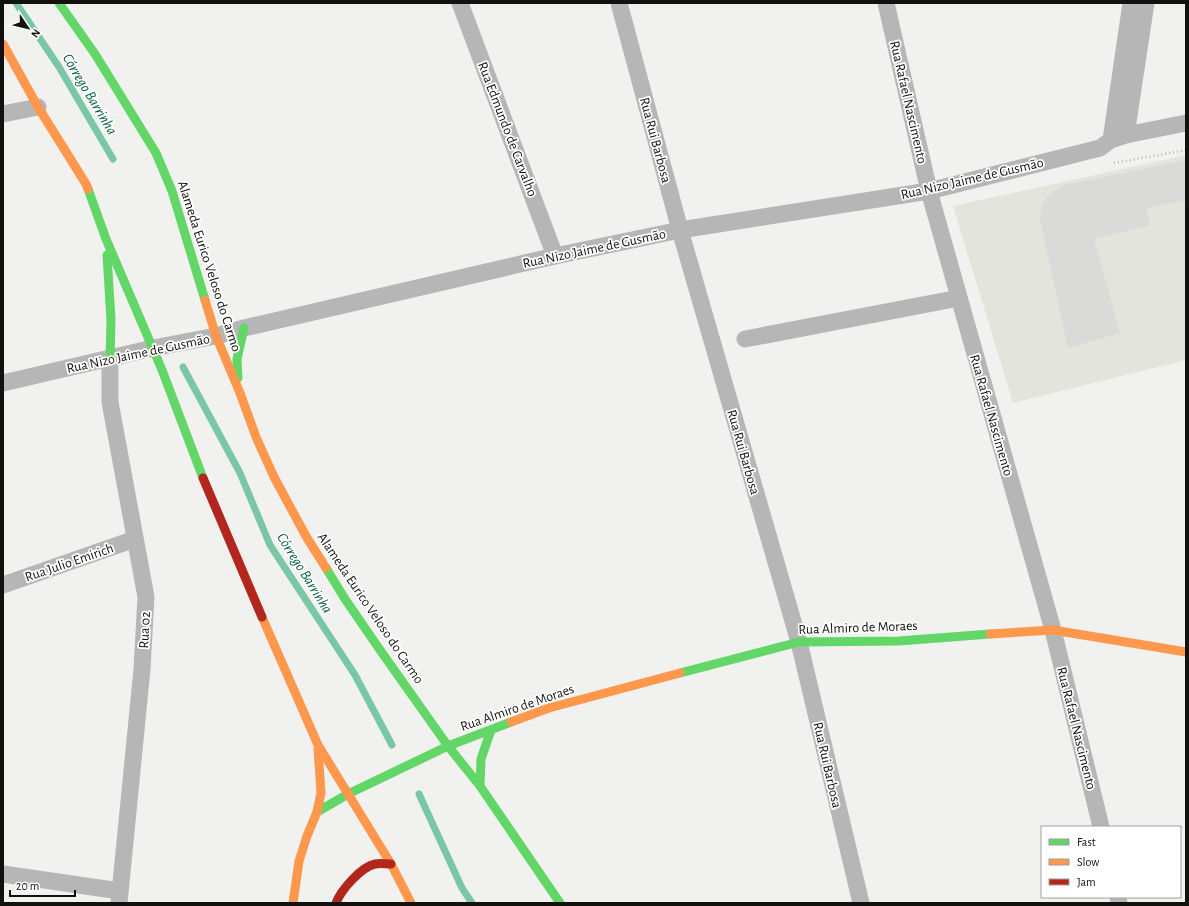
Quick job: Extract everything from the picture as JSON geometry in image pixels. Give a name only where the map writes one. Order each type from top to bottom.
[{"type":"street","name":"Alameda Eurico Veloso do Carmo","points":[[59,3],[95,54],[156,153],[172,191],[212,337],[240,393],[256,437],[274,477],[307,538],[345,599],[448,746],[480,786],[560,903]]},
{"type":"street","name":"Rua Edmundo de Carvalho","points":[[460,3],[555,256]]},
{"type":"street","name":"Rua Rui Barbosa","points":[[619,3],[680,230],[799,642],[861,903]]},
{"type":"street","name":"Rua Rafael Nascimento","points":[[886,3],[929,191],[1053,630],[1101,826]]},
{"type":"street","points":[[1118,137],[1131,3]]},
{"type":"street","points":[[1118,137],[1146,3]]},
{"type":"street","points":[[3,44],[38,107],[86,184],[106,239],[159,347],[207,489],[318,745],[390,864],[411,903]]},
{"type":"street","points":[[3,114],[38,107]]},
{"type":"street","name":"Rua Nizo Jaime de Gusmão","points":[[3,383],[159,347],[212,337],[244,328],[555,256],[680,230],[929,191],[1100,148],[1118,137],[1186,123]]},
{"type":"street","points":[[106,239],[111,320],[110,359]]},
{"type":"street","points":[[745,339],[959,298]]},
{"type":"street","points":[[240,393],[236,367],[237,351],[244,328]]},
{"type":"street","name":"Rua 02","points":[[110,359],[110,402],[146,597],[142,669],[119,897]]},
{"type":"street","name":"Rua Julio Emirich","points":[[3,585],[135,539]]},
{"type":"street","name":"Rua Almiro de Moraes","points":[[317,812],[348,794],[448,746],[549,708],[799,642],[899,641],[1053,630],[1186,652]]},
{"type":"street","points":[[480,786],[481,759],[491,730]]},
{"type":"street","points":[[293,903],[299,862],[306,836],[317,812],[321,793],[318,745]]},
{"type":"street","points":[[336,903],[337,898],[354,878],[373,864],[390,864]]},
{"type":"street","points":[[3,874],[119,897]]},
{"type":"path","points":[[1113,163],[1186,150]]},
{"type":"shaded area","points":[[1186,155],[1186,360],[1013,403],[953,206]]},
{"type":"building","points":[[1186,160],[1186,200],[1146,208],[1150,225],[1094,239],[1120,333],[1068,348],[1040,220],[1042,204],[1050,194],[1065,185]]},
{"type":"waterway","name":"Córrego Barrinha","points":[[16,3],[59,67],[113,159]]},
{"type":"waterway","name":"Córrego Barrinha","points":[[183,367],[240,473],[270,545],[355,675],[392,745]]},
{"type":"waterway","name":"Córrego Barrinha","points":[[419,794],[462,888],[472,903]]},
{"type":"traffic: fast","points":[[59,3],[95,54],[156,153],[172,191],[205,300]]},
{"type":"traffic: fast","points":[[88,189],[106,239],[162,370],[203,478]]},
{"type":"traffic: fast","points":[[107,255],[111,320],[110,359]]},
{"type":"traffic: fast","points":[[238,378],[237,359],[244,328]]},
{"type":"traffic: fast","points":[[326,568],[380,650],[448,746],[480,786],[560,903]]},
{"type":"traffic: fast","points":[[680,673],[799,642],[899,641],[990,634]]},
{"type":"traffic: fast","points":[[317,812],[348,794],[448,746],[511,722]]},
{"type":"traffic: fast","points":[[480,786],[481,759],[491,730]]},
{"type":"traffic: slow","points":[[3,44],[38,107],[88,189]]},
{"type":"traffic: slow","points":[[205,300],[216,336],[240,393],[256,437],[274,477],[307,538],[326,568]]},
{"type":"traffic: slow","points":[[262,617],[318,745],[391,864],[411,903]]},
{"type":"traffic: slow","points":[[990,634],[1053,630],[1186,652]]},
{"type":"traffic: slow","points":[[511,722],[549,708],[680,673]]},
{"type":"traffic: slow","points":[[293,903],[299,861],[317,812],[321,793],[318,748]]},
{"type":"traffic: jam","points":[[203,478],[262,617]]},
{"type":"traffic: jam","points":[[336,903],[342,892],[358,874],[375,864],[391,864]]}]
